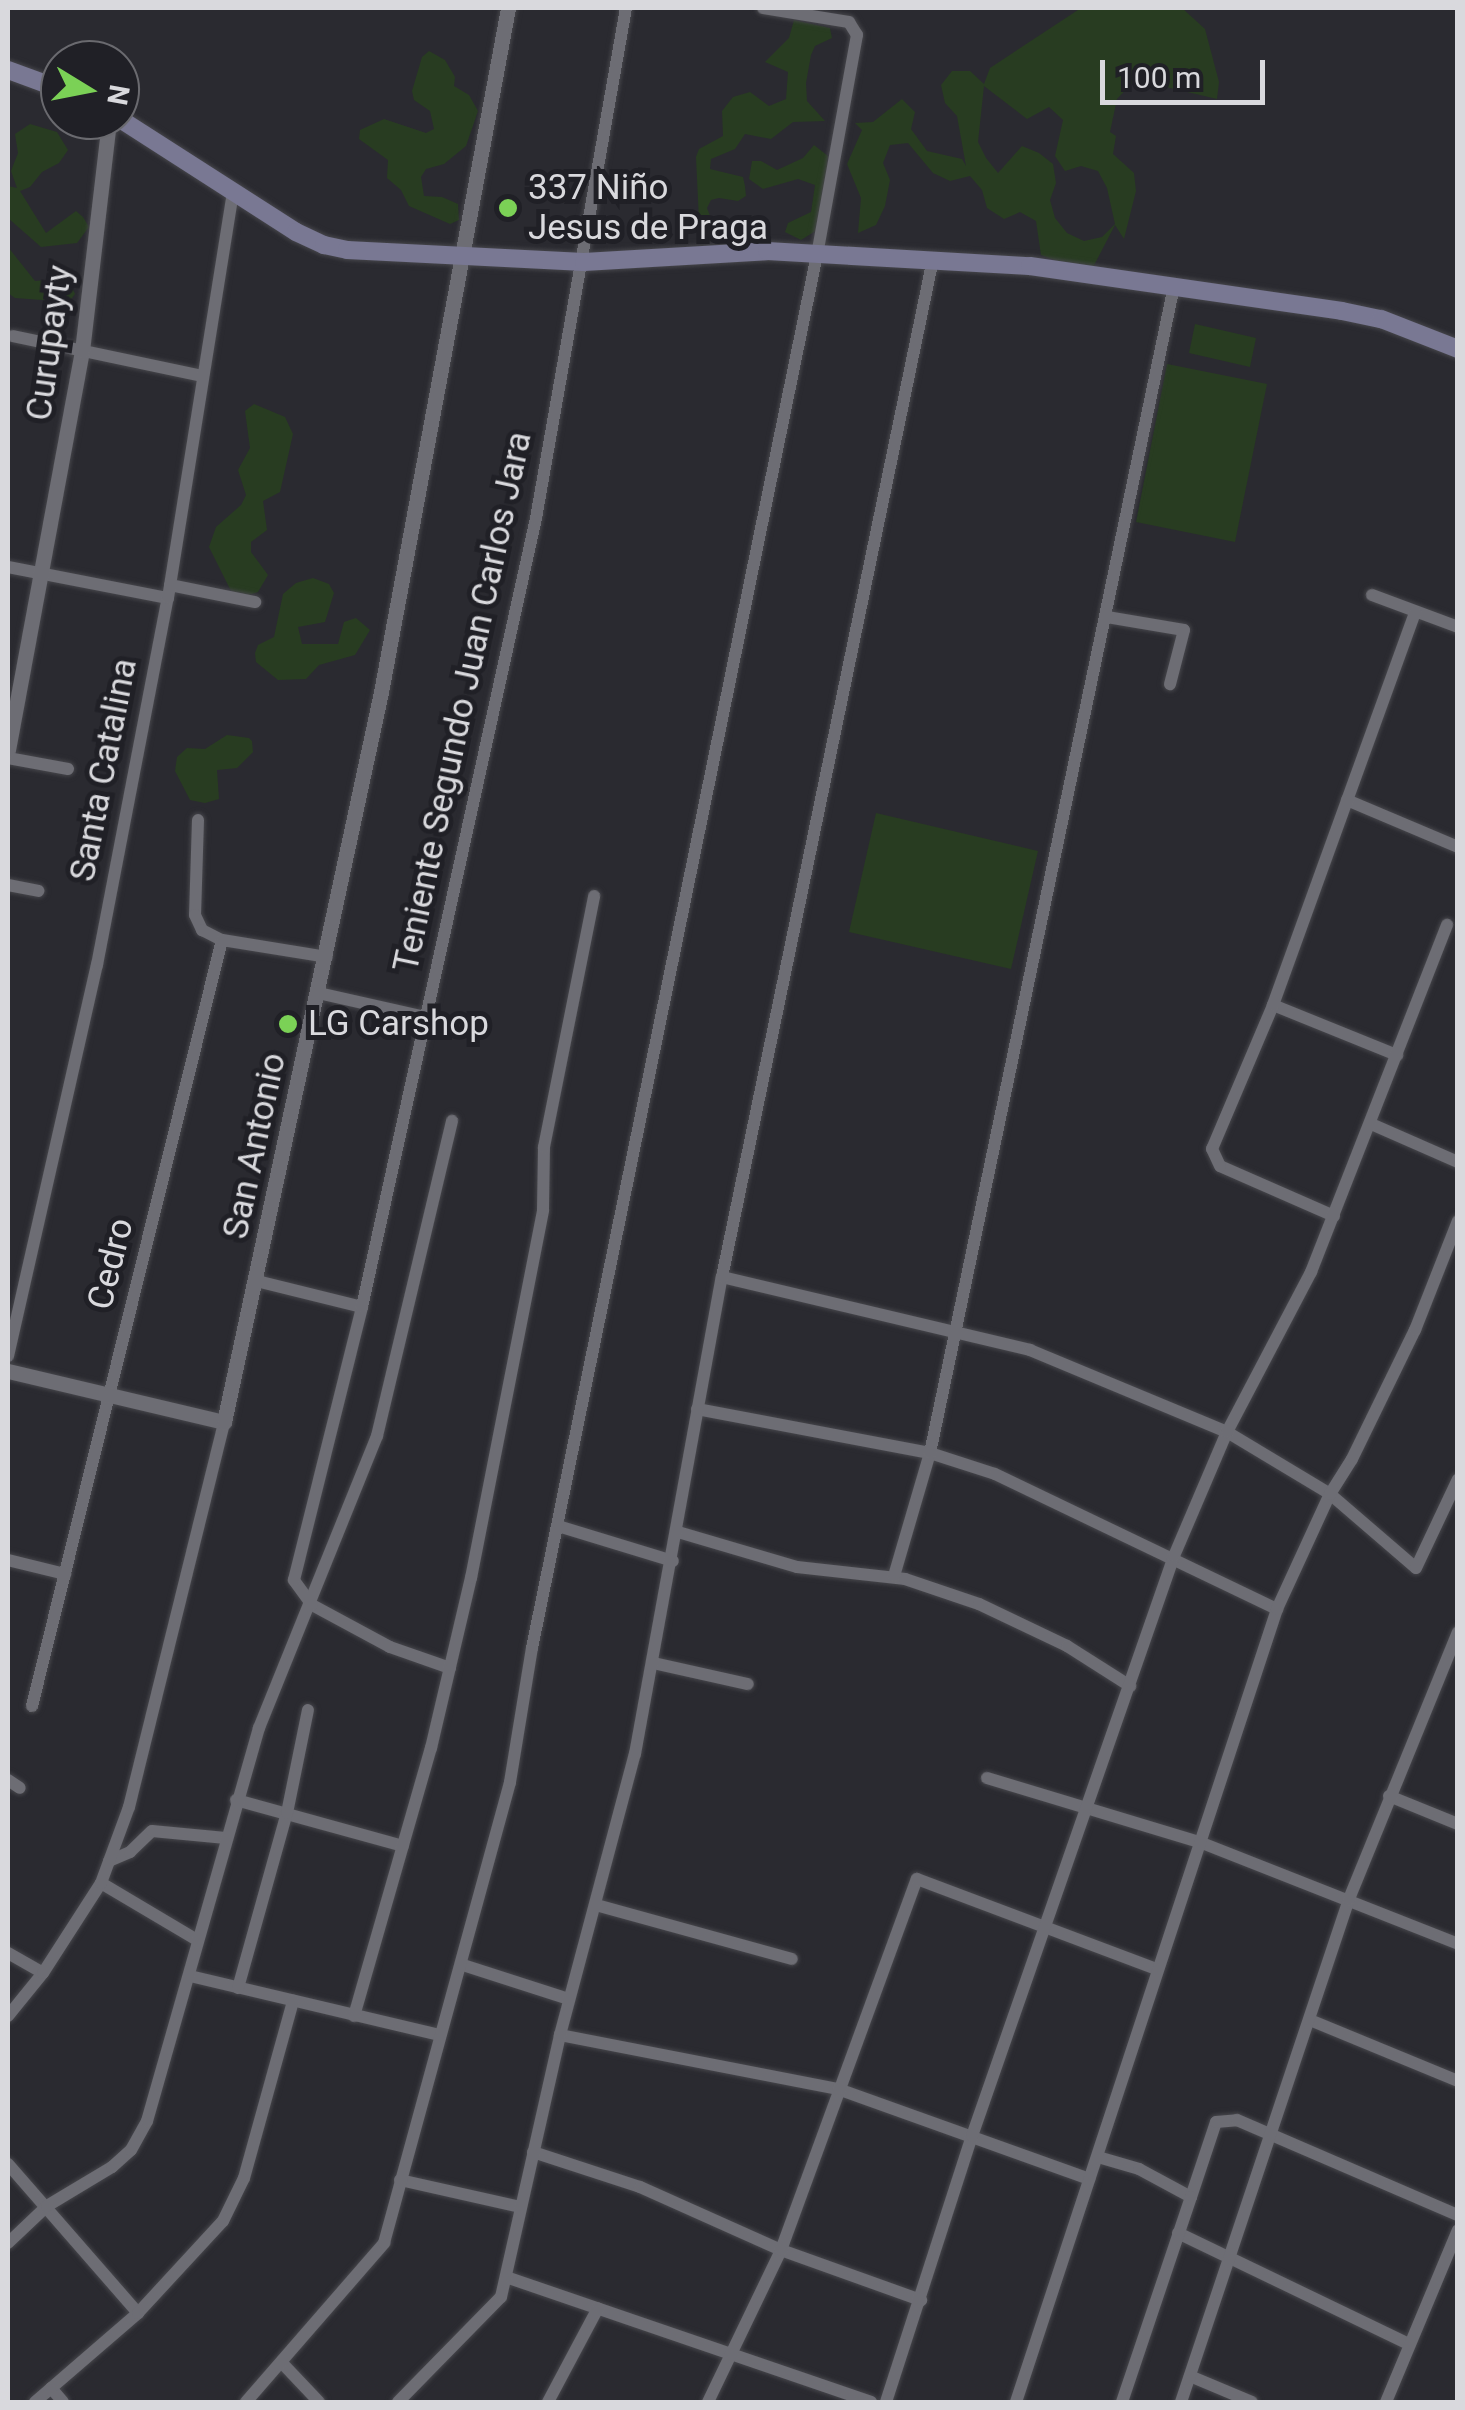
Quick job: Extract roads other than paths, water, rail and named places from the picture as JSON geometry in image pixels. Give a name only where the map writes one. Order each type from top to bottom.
[{"type":"main road","points":[[8,70],[40,82]]},
{"type":"main road","points":[[140,132],[324,245],[394,254],[584,262],[767,252],[932,264],[1030,266],[1381,318],[1458,349]]},
{"type":"street","name":"San Antonio","points":[[8,2016],[43,1972],[101,1883],[129,1807],[257,1282],[327,957],[508,8]]},
{"type":"street","name":"Teniente Segundo Juan Carlos Jara","points":[[312,1606],[294,1580],[362,1307],[536,518],[626,8]]},
{"type":"street","points":[[246,2402],[384,2243],[510,1782],[857,35],[849,22],[762,8]]},
{"type":"street","name":"Curupayty","points":[[8,750],[44,573],[82,350],[107,140]]},
{"type":"street","name":"Santa Catalina","points":[[8,1356],[98,965],[169,591],[233,192]]},
{"type":"street","points":[[398,2402],[501,2297],[506,2277],[560,2035],[596,1905],[653,1663],[722,1277],[932,264]]},
{"type":"street","points":[[894,1576],[930,1453],[1174,286]]},
{"type":"street","points":[[13,336],[202,376]]},
{"type":"street","points":[[8,567],[256,602]]},
{"type":"street","points":[[1372,595],[1458,628]]},
{"type":"street","points":[[1334,1216],[1220,1166],[1214,1159],[1215,1138],[1273,1005],[1415,612]]},
{"type":"street","points":[[1107,617],[1184,630],[1170,684]]},
{"type":"street","points":[[8,758],[68,769]]},
{"type":"street","points":[[1346,800],[1458,848]]},
{"type":"street","points":[[198,820],[194,915],[202,930],[222,940],[327,957]]},
{"type":"street","points":[[8,885],[38,891]]},
{"type":"street","points":[[354,2016],[450,1668],[543,1210],[544,1147],[594,896]]},
{"type":"street","points":[[886,2402],[972,2136],[1090,1807],[1174,1556],[1227,1432],[1311,1272],[1446,925]]},
{"type":"street","name":"Cedro","points":[[32,1706],[222,940]]},
{"type":"street","points":[[318,993],[425,1018]]},
{"type":"street","points":[[1273,1005],[1397,1055]]},
{"type":"street","points":[[8,2243],[48,2206],[112,2167],[131,2150],[146,2120],[259,1728],[312,1606],[377,1436],[452,1121]]},
{"type":"street","points":[[1371,1124],[1458,1162]]},
{"type":"street","points":[[1016,2402],[1277,1609],[1330,1494],[1352,1460],[1415,1330],[1458,1221]]},
{"type":"street","points":[[722,1277],[1030,1350],[1227,1432],[1330,1494],[1416,1568],[1458,1479]]},
{"type":"street","points":[[257,1282],[362,1307]]},
{"type":"street","points":[[8,1371],[224,1422]]},
{"type":"street","points":[[698,1409],[930,1453],[995,1474],[1174,1556],[1277,1609]]},
{"type":"street","points":[[558,1526],[673,1562]]},
{"type":"street","points":[[678,1532],[797,1567],[894,1576],[1014,1621],[1067,1646],[1130,1686]]},
{"type":"street","points":[[8,1560],[65,1574]]},
{"type":"street","points":[[312,1606],[390,1648],[450,1668]]},
{"type":"street","points":[[1181,2402],[1348,1900],[1458,1632]]},
{"type":"street","points":[[653,1663],[748,1684]]},
{"type":"street","points":[[238,1988],[287,1813],[308,1710]]},
{"type":"street","points":[[987,1778],[1202,1843],[1458,1944]]},
{"type":"street","points":[[1389,1796],[1458,1824]]},
{"type":"street","points":[[236,1800],[404,1846]]},
{"type":"street","points":[[109,1861],[130,1852],[152,1831],[226,1838]]},
{"type":"street","points":[[708,2402],[735,2354],[781,2250],[917,1880],[1156,1969]]},
{"type":"street","points":[[101,1883],[197,1940]]},
{"type":"street","points":[[596,1905],[792,1959]]},
{"type":"street","points":[[8,1953],[43,1972]]},
{"type":"street","points":[[463,1965],[570,1998]]},
{"type":"street","points":[[190,1976],[440,2035]]},
{"type":"street","points":[[35,2402],[138,2313],[223,2221],[244,2178],[293,2001]]},
{"type":"street","points":[[1310,2020],[1458,2082]]},
{"type":"street","points":[[560,2035],[838,2088],[1090,2180]]},
{"type":"street","points":[[1122,2402],[1216,2122],[1238,2120],[1458,2215]]},
{"type":"street","points":[[533,2152],[640,2187],[781,2250],[921,2300]]},
{"type":"street","points":[[1098,2157],[1140,2169],[1190,2196]]},
{"type":"street","points":[[8,2164],[138,2313]]},
{"type":"street","points":[[400,2180],[520,2207]]},
{"type":"street","points":[[1386,2402],[1458,2230]]},
{"type":"street","points":[[1178,2233],[1232,2255],[1410,2344]]},
{"type":"street","points":[[506,2277],[871,2402]]},
{"type":"street","points":[[548,2402],[598,2308]]},
{"type":"street","points":[[282,2364],[319,2402]]},
{"type":"street","points":[[1190,2376],[1252,2402]]},
{"type":"street","points":[[51,2388],[63,2402]]},
{"type":"place","name":"337 Niño Jesus de Praga","points":[[508,208]]},
{"type":"place","name":"LG Carshop","points":[[288,1024]]}]
